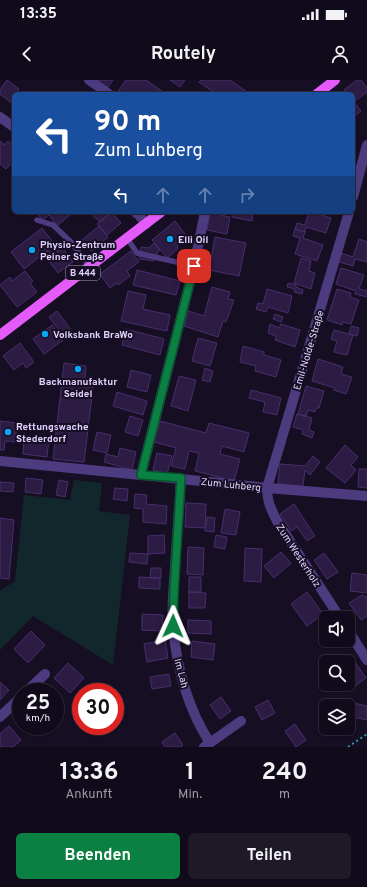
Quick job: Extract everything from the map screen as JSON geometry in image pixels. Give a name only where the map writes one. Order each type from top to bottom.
[{"type":"main road","points":[[320,92],[335,80]]},
{"type":"main road","name":"B 444","points":[[1,332],[90,267],[158,214]]},
{"type":"street","points":[[89,80],[106,92]]},
{"type":"street","points":[[0,117],[12,126]]},
{"type":"street","points":[[355,190],[367,145]]},
{"type":"street","points":[[138,214],[146,224]]},
{"type":"street","points":[[141,475],[194,266],[205,214]]},
{"type":"street","name":"Emil-Nolde-Straße","points":[[267,488],[348,214]]},
{"type":"street","name":"Zum Luhberg","points":[[0,461],[181,478],[267,488],[367,496]]},
{"type":"street","name":"Im Lah","points":[[181,478],[173,626],[180,673],[190,705],[207,745],[241,721]]},
{"type":"street","name":"Zum Westerholz","points":[[267,488],[267,497],[270,507],[277,521],[335,611]]},
{"type":"street","points":[[355,641],[367,660]]},
{"type":"street","points":[[36,683],[45,674]]},
{"type":"street","points":[[0,717],[12,706]]},
{"type":"lane","points":[[37,220],[53,225],[71,242],[90,267]]},
{"type":"lane","points":[[127,238],[137,253],[194,266]]},
{"type":"path","points":[[348,747],[367,734]]},
{"type":"green space","points":[[74,480],[102,483],[99,511],[130,515],[113,665],[33,616],[0,650],[0,591],[15,581],[24,495],[70,500]]},
{"type":"building","points":[[7,80],[19,89],[17,92],[12,92],[12,103],[0,94],[0,90]]},
{"type":"building","points":[[96,80],[113,80],[107,88]]},
{"type":"building","points":[[126,80],[146,80],[163,92],[118,92]]},
{"type":"building","points":[[170,80],[185,80],[180,87]]},
{"type":"building","points":[[201,80],[230,80],[247,92],[213,92],[199,82]]},
{"type":"building","points":[[357,80],[361,80],[367,88],[367,92],[355,101],[355,92],[346,92],[344,90]]},
{"type":"building","points":[[355,103],[361,111],[355,116]]},
{"type":"building","points":[[0,141],[5,145],[8,141],[12,144],[12,162],[6,169],[0,164]]},
{"type":"building","points":[[38,214],[48,214],[49,215],[42,220]]},
{"type":"building","points":[[48,214],[71,214],[57,226]]},
{"type":"building","points":[[91,214],[110,214],[100,222]]},
{"type":"building","points":[[110,214],[114,214],[121,223],[107,235],[97,224]]},
{"type":"building","points":[[210,214],[230,217],[227,234],[207,230]]},
{"type":"building","points":[[233,214],[253,214],[252,221],[232,217]]},
{"type":"building","points":[[308,214],[318,214],[331,218],[326,233],[306,227],[305,232],[295,229],[297,223],[305,225]]},
{"type":"building","name":"Elli Oil","points":[[175,221],[188,238],[177,246],[178,249],[167,258],[152,240]]},
{"type":"building","points":[[99,226],[108,237],[91,251],[82,240]]},
{"type":"building","name":"Physio-Zentrum Peiner Straße","points":[[42,228],[55,245],[24,269],[11,252]]},
{"type":"building","points":[[295,229],[305,232],[303,238],[323,245],[317,261],[295,254],[300,238],[293,236]]},
{"type":"building","points":[[215,237],[246,243],[239,276],[209,270]]},
{"type":"building","points":[[359,239],[367,242],[367,262],[355,259],[353,266],[339,262],[341,253],[353,257]]},
{"type":"building","points":[[154,243],[160,250],[154,261],[139,259],[141,247],[149,248]]},
{"type":"building","points":[[53,247],[56,252],[62,247],[73,262],[58,273],[43,254]]},
{"type":"building","points":[[131,251],[139,262],[127,271],[130,276],[118,285],[117,283],[110,288],[100,274]]},
{"type":"building","points":[[301,258],[311,261],[309,271],[315,273],[311,289],[294,283]]},
{"type":"building","points":[[341,268],[364,275],[359,289],[367,291],[367,297],[355,294],[356,291],[336,284]]},
{"type":"building","points":[[137,270],[180,281],[176,295],[133,285]]},
{"type":"building","points":[[25,271],[33,281],[30,283],[37,292],[17,307],[0,285],[10,277],[12,281]]},
{"type":"building","points":[[288,283],[296,285],[296,287],[303,290],[302,294],[294,292],[295,289],[287,287]]},
{"type":"building","points":[[212,287],[230,292],[228,299],[234,300],[226,322],[223,321],[218,337],[184,326],[188,311],[204,316]]},
{"type":"building","points":[[267,289],[292,296],[288,313],[268,307],[266,312],[256,309],[258,303],[263,304]]},
{"type":"building","points":[[337,289],[351,293],[350,297],[359,300],[351,324],[343,322],[342,325],[327,320]]},
{"type":"building","points":[[128,291],[146,295],[143,309],[170,315],[167,331],[121,321]]},
{"type":"building","points":[[57,311],[71,330],[63,336],[49,317]]},
{"type":"building","points":[[275,314],[283,317],[281,322],[273,319]]},
{"type":"building","points":[[270,324],[279,328],[281,324],[300,330],[295,347],[275,340],[276,336],[268,333]]},
{"type":"building","points":[[52,325],[63,340],[44,354],[33,339]]},
{"type":"building","points":[[351,326],[359,328],[357,336],[349,334]]},
{"type":"building","points":[[126,329],[164,339],[160,355],[122,345]]},
{"type":"building","points":[[334,330],[353,335],[347,355],[334,352],[337,341],[331,339]]},
{"type":"building","points":[[198,338],[217,343],[210,366],[192,361]]},
{"type":"building","points":[[20,343],[34,362],[26,368],[23,363],[14,370],[3,356]]},
{"type":"building","points":[[243,346],[264,352],[264,355],[281,360],[276,377],[255,371],[256,366],[240,362]]},
{"type":"building","points":[[318,359],[343,367],[341,374],[352,377],[346,394],[334,390],[335,388],[312,381]]},
{"type":"building","points":[[64,363],[86,366],[85,378],[94,379],[84,462],[53,459]]},
{"type":"building","points":[[205,368],[213,371],[210,382],[202,380]]},
{"type":"building","points":[[131,370],[151,375],[147,392],[127,387]]},
{"type":"building","points":[[179,376],[196,380],[188,411],[171,406]]},
{"type":"building","points":[[306,386],[324,391],[319,408],[316,408],[315,412],[308,410],[306,416],[298,414]]},
{"type":"building","points":[[251,390],[281,398],[277,415],[263,412],[265,402],[249,398]]},
{"type":"building","points":[[117,392],[147,401],[143,415],[113,406]]},
{"type":"building","points":[[297,414],[312,418],[309,430],[314,432],[312,438],[302,434],[303,430],[293,427]]},
{"type":"building","points":[[130,416],[143,420],[138,436],[125,432]]},
{"type":"building","name":"Rettungswache Stederdorf","points":[[0,421],[17,423],[15,442],[5,441],[4,450],[0,450]]},
{"type":"building","points":[[160,421],[206,433],[209,423],[249,433],[244,452],[222,446],[220,454],[240,459],[234,481],[195,471],[199,453],[189,451],[185,469],[171,466],[176,448],[154,442]]},
{"type":"building","points":[[97,432],[111,435],[107,453],[93,450]]},
{"type":"building","points":[[24,437],[49,439],[47,457],[23,454]]},
{"type":"building","points":[[345,445],[358,457],[351,465],[356,470],[345,483],[326,468]]},
{"type":"building","points":[[120,448],[136,452],[132,470],[104,462],[106,454],[118,457]]},
{"type":"building","points":[[157,453],[172,456],[167,474],[153,470]]},
{"type":"building","points":[[313,456],[320,462],[310,475],[305,470],[303,486],[278,484],[280,464],[305,466]]},
{"type":"building","points":[[359,469],[367,469],[367,488],[358,487]]},
{"type":"building","points":[[26,478],[43,480],[41,494],[25,492]]},
{"type":"building","points":[[59,480],[68,482],[65,497],[56,495]]},
{"type":"building","points":[[0,482],[14,483],[13,492],[0,491]]},
{"type":"building","points":[[115,488],[128,489],[127,501],[113,499]]},
{"type":"building","points":[[135,494],[147,495],[146,504],[167,506],[166,524],[143,522],[143,509],[134,508]]},
{"type":"building","points":[[186,503],[206,504],[205,528],[185,527]]},
{"type":"building","points":[[294,504],[315,536],[307,541],[297,527],[291,531],[280,514]]},
{"type":"building","points":[[225,509],[240,512],[236,535],[221,533]]},
{"type":"building","points":[[207,517],[215,518],[214,532],[205,531]]},
{"type":"building","points":[[0,518],[14,520],[9,579],[0,578]]},
{"type":"building","points":[[164,535],[165,553],[148,554],[148,536]]},
{"type":"building","points":[[216,535],[227,537],[225,549],[214,547]]},
{"type":"building","points":[[188,547],[204,548],[203,575],[187,574]]},
{"type":"building","points":[[245,548],[262,549],[261,582],[244,581]]},
{"type":"building","points":[[281,552],[291,563],[274,578],[264,566]]},
{"type":"building","points":[[130,553],[148,554],[147,564],[129,562]]},
{"type":"building","points":[[324,553],[338,572],[327,579],[314,560]]},
{"type":"building","points":[[151,568],[161,568],[161,578],[150,578]]},
{"type":"building","points":[[352,573],[367,575],[367,593],[350,591]]},
{"type":"building","points":[[139,577],[160,578],[160,589],[139,588]]},
{"type":"building","points":[[189,577],[201,577],[201,592],[189,592]]},
{"type":"building","points":[[189,592],[206,593],[205,608],[189,608]]},
{"type":"building","points":[[307,592],[321,611],[319,611],[319,617],[307,626],[291,604]]},
{"type":"building","points":[[362,595],[367,597],[367,616],[361,620],[349,603]]},
{"type":"building","points":[[142,614],[163,615],[162,631],[142,630]]},
{"type":"building","points":[[188,620],[211,621],[211,634],[188,633]]},
{"type":"building","points":[[31,631],[45,645],[28,663],[14,649]]},
{"type":"building","points":[[165,640],[168,658],[147,662],[144,644]]},
{"type":"building","points":[[192,641],[215,644],[213,660],[191,657]]},
{"type":"building","points":[[355,662],[366,678],[355,686]]},
{"type":"building","points":[[68,663],[84,678],[79,683],[72,683],[72,691],[70,693],[64,687],[64,683],[59,683],[54,678]]},
{"type":"building","points":[[169,674],[171,686],[152,689],[150,677]]},
{"type":"building","points":[[0,682],[9,690],[0,700]]},
{"type":"building","points":[[221,697],[231,711],[220,719],[210,705]]},
{"type":"building","points":[[268,700],[275,713],[262,720],[255,707]]},
{"type":"building","points":[[355,703],[367,706],[367,720],[355,717]]},
{"type":"building","points":[[295,724],[306,740],[296,747],[285,731]]},
{"type":"building","points":[[9,726],[12,730],[12,735],[17,735],[21,740],[13,747],[0,747],[0,734]]},
{"type":"building","points":[[175,733],[183,745],[181,747],[165,747],[162,742]]},
{"type":"place","name":"Elli Oil","points":[[170,239]]},
{"type":"place","name":"Physio-Zentrum Peiner Straße","points":[[32,250]]},
{"type":"place","name":"Volksbank BraWo","points":[[45,334]]},
{"type":"place","name":"Backmanufaktur Seidel","points":[[78,369]]},
{"type":"place","name":"Rettungswache Stederdorf","points":[[8,432]]},
{"type":"route","points":[[173,626],[181,478],[141,475],[194,266]]}]
